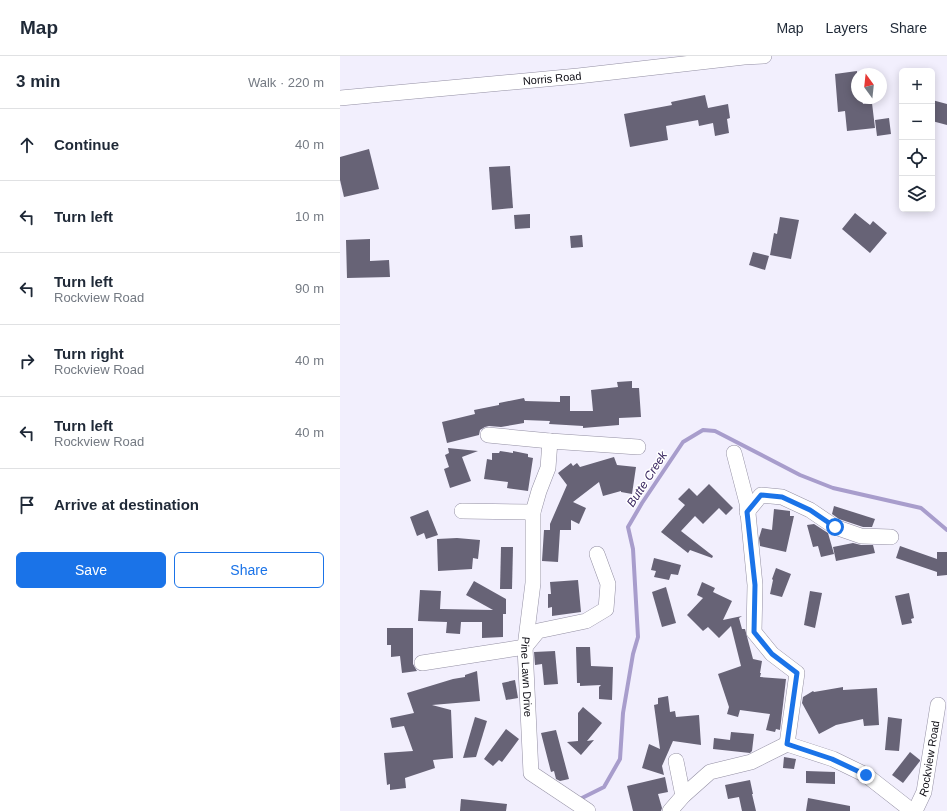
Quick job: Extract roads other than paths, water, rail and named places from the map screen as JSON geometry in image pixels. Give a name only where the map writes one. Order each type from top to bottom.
[{"type":"street","name":"Norris Road","points":[[340,98],[578,76],[764,56]]},
{"type":"street","points":[[488,435],[638,447]]},
{"type":"street","name":"Pine Lawn Drive","points":[[550,441],[548,468],[533,512],[533,583],[525,647],[531,773],[588,811]]},
{"type":"street","points":[[670,811],[683,796],[710,772],[751,762],[787,744],[797,673],[772,654],[754,632],[755,585],[746,503],[734,453]]},
{"type":"street","points":[[747,512],[761,495],[782,497],[810,510],[835,527],[861,536],[891,537]]},
{"type":"street","points":[[462,511],[533,512]]},
{"type":"street","points":[[422,663],[525,647],[538,631],[586,621],[606,609],[608,584],[597,554]]},
{"type":"street","name":"Rockview Road","points":[[915,811],[924,792],[938,705]]},
{"type":"street","name":"Rockview Road","points":[[787,744],[832,759],[866,775],[912,811]]},
{"type":"street","points":[[676,761],[683,796]]},
{"type":"waterway","name":"Butte Creek","points":[[582,798],[604,787],[620,759],[623,713],[633,654],[638,637],[633,549],[628,527],[642,503],[683,442],[703,430],[715,431],[800,475],[833,488],[921,508],[947,530]]}]
